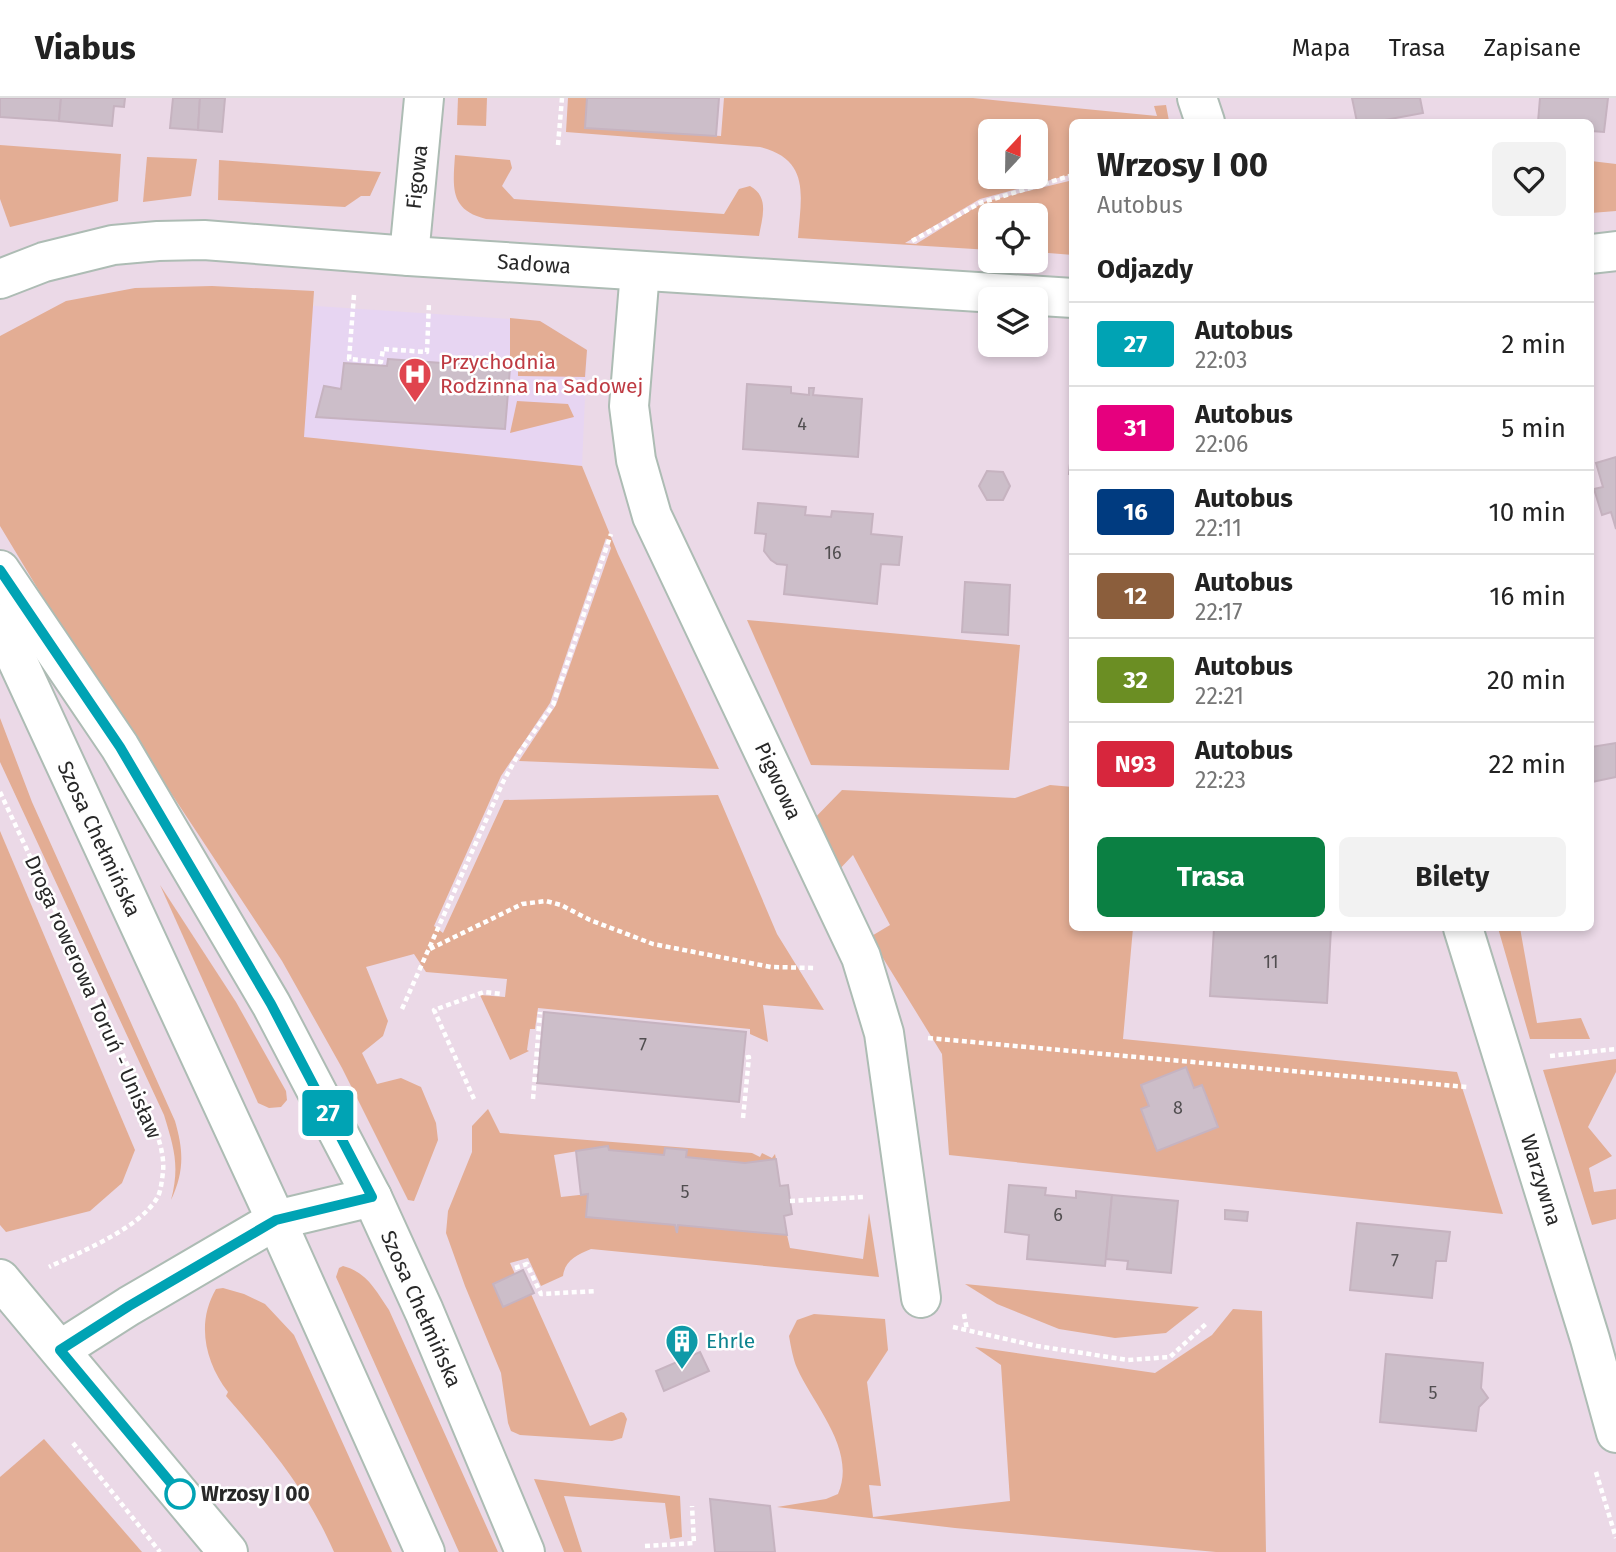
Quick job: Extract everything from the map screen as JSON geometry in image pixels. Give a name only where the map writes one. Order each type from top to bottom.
[{"type":"street","name":"Figowa","points":[[409,256],[424,98]]},
{"type":"street","points":[[1197,98],[1204,119]]},
{"type":"street","name":"Sadowa","points":[[0,279],[44,262],[93,249],[158,241],[204,240],[409,256],[1069,298]]},
{"type":"street","points":[[1594,254],[1616,251]]},
{"type":"street","name":"Pigwowa","points":[[640,271],[629,406],[636,460],[652,516],[861,957],[884,1033],[933,1312]]},
{"type":"street","name":"Szosa Chełmińska","points":[[0,570],[127,758],[271,1004],[372,1197],[424,1311],[525,1552]]},
{"type":"street","name":"Szosa Chełmińska","points":[[0,624],[276,1220],[425,1552]]},
{"type":"street","name":"Warzywna","points":[[1464,931],[1590,1339],[1616,1433]]},
{"type":"street","points":[[60,1350],[129,1306],[276,1220],[372,1197]]},
{"type":"street","points":[[3,1283],[228,1552]]},
{"type":"path","points":[[558,145],[562,98]]},
{"type":"path","points":[[901,247],[980,203],[1069,176]]},
{"type":"path","points":[[354,294],[349,359],[381,362],[383,349],[427,352],[429,300]]},
{"type":"path","points":[[402,1009],[503,782],[519,754],[554,705],[614,524]]},
{"type":"path","name":"Droga rowerowa Toruń - Unisław","points":[[0,792],[148,1110],[160,1143],[163,1171],[158,1198],[120,1233],[3,1283]]},
{"type":"path","points":[[429,950],[522,904],[546,901],[653,944],[771,967],[825,968],[861,957]]},
{"type":"path","points":[[474,1099],[434,1010],[484,992],[502,994]]},
{"type":"path","points":[[533,1099],[540,1012]]},
{"type":"path","points":[[884,1033],[1468,1087]]},
{"type":"path","points":[[1504,1060],[1616,1049]]},
{"type":"path","points":[[743,1118],[749,1058],[744,1058]]},
{"type":"path","points":[[790,1201],[818,1198]]},
{"type":"path","points":[[515,1268],[527,1264],[541,1294],[597,1291]]},
{"type":"path","points":[[933,1312],[1037,1346],[1128,1360],[1170,1357],[1209,1322]]},
{"type":"path","points":[[69,1438],[160,1552]]},
{"type":"path","points":[[645,1546],[694,1543],[692,1506]]},
{"type":"shaded area","points":[[458,98],[487,98],[486,126],[457,125]]},
{"type":"shaded area","points":[[568,98],[587,98],[585,128],[721,136],[724,98],[973,98],[1157,116],[1154,106],[1166,105],[1169,119],[1069,119],[1069,175],[1048,181],[1048,119],[978,119],[978,189],[1017,189],[980,199],[905,243],[916,244],[978,206],[978,249],[798,238],[801,194],[799,182],[788,161],[760,147],[566,132]]},
{"type":"shaded area","points":[[0,145],[121,154],[118,201],[10,227],[0,199]]},
{"type":"shaded area","points":[[455,155],[510,160],[512,168],[502,186],[514,199],[724,214],[739,189],[750,186],[762,202],[763,215],[759,236],[486,219],[465,210],[459,203],[454,187]]},
{"type":"shaded area","points":[[147,157],[197,159],[191,196],[143,202]]},
{"type":"shaded area","points":[[219,160],[381,172],[370,196],[361,196],[345,207],[218,200]]},
{"type":"shaded area","points":[[1594,161],[1616,164],[1616,211],[1594,213]]},
{"type":"shaded area","points":[[1069,181],[1069,255],[1048,253],[1048,203],[982,203],[1037,189],[1048,189],[1048,186]]},
{"type":"shaded area","points":[[212,286],[314,291],[304,437],[582,466],[618,554],[719,769],[519,761],[556,705],[611,548],[606,538],[550,703],[501,776],[434,926],[443,933],[504,800],[718,795],[777,934],[824,1010],[763,1005],[768,1042],[750,1034],[750,1029],[538,1008],[535,1029],[530,1029],[529,1051],[510,1060],[480,995],[505,997],[507,979],[426,972],[414,954],[366,967],[388,1021],[383,1036],[362,1053],[377,1084],[401,1078],[421,1087],[436,1123],[438,1140],[414,1201],[408,1200],[342,1068],[282,961],[56,619],[0,526],[0,336],[66,301],[135,288]]},
{"type":"shaded area","name":"Przychodnia Rodzinna na Sadowej","points":[[286,304],[540,321],[587,350],[582,466],[238,430]]},
{"type":"shaded area","points":[[510,318],[540,321],[587,350],[585,377],[518,376],[518,365],[510,361]]},
{"type":"shaded area","points":[[517,401],[568,404],[574,417],[510,433]]},
{"type":"shaded area","points":[[747,620],[1020,645],[1009,770],[811,765]]},
{"type":"shaded area","points":[[0,718],[32,802],[175,1121],[181,1162],[171,1200],[175,1157],[164,1115],[0,762]]},
{"type":"shaded area","points":[[1050,785],[1069,787],[1069,931],[1133,931],[1123,1039],[1457,1072],[1503,1214],[949,1155],[942,1054],[870,937],[890,925],[853,855],[835,874],[806,827],[842,790],[1015,798]]},
{"type":"shaded area","points":[[0,831],[135,1150],[122,1183],[90,1211],[6,1232],[0,1225]]},
{"type":"shaded area","points":[[160,885],[236,1002],[286,1091],[287,1100],[281,1107],[269,1108],[258,1103]]},
{"type":"shaded area","points":[[1499,931],[1521,931],[1537,1023],[1581,1018],[1590,1039],[1530,1039]]},
{"type":"shaded area","points":[[1616,1059],[1616,1072],[1588,1127],[1612,1156],[1589,1168],[1594,1192],[1616,1189],[1616,1219],[1592,1225],[1543,1070]]},
{"type":"shaded area","points":[[488,1109],[500,1133],[752,1153],[760,1157],[762,1153],[772,1158],[775,1154],[776,1159],[745,1163],[686,1157],[687,1150],[665,1148],[664,1155],[609,1150],[608,1146],[554,1155],[561,1197],[588,1194],[586,1217],[675,1225],[677,1232],[678,1225],[787,1235],[790,1248],[863,1259],[869,1213],[879,1277],[591,1249],[569,1262],[563,1276],[541,1286],[528,1258],[510,1263],[515,1274],[493,1284],[503,1307],[531,1294],[590,1426],[621,1412],[627,1419],[622,1438],[612,1441],[520,1435],[511,1431],[508,1423],[501,1373],[446,1233],[448,1211],[472,1152],[472,1126]]},
{"type":"shaded area","points":[[343,1266],[365,1278],[389,1310],[498,1552],[459,1552],[336,1277],[339,1268]]},
{"type":"shaded area","points":[[965,1284],[1199,1307],[1166,1333],[1115,1338],[1059,1329],[997,1304]]},
{"type":"shaded area","points":[[223,1288],[265,1304],[294,1335],[392,1552],[334,1552],[300,1489],[226,1396],[228,1392],[209,1355],[205,1329],[210,1302],[216,1289]]},
{"type":"shaded area","points":[[1233,1309],[1262,1311],[1266,1552],[1216,1552],[955,1528],[777,1507],[826,1499],[838,1494],[842,1478],[838,1445],[794,1361],[789,1336],[797,1320],[814,1314],[885,1319],[888,1350],[867,1382],[881,1486],[869,1485],[873,1517],[1010,1501],[1001,1365],[975,1347],[1155,1373],[1212,1335]]},
{"type":"shaded area","points":[[44,1439],[142,1552],[0,1552],[0,1477]]},
{"type":"shaded area","points":[[534,1479],[680,1496],[682,1537],[670,1539],[665,1503],[564,1496],[582,1552],[564,1552]]},
{"type":"building","points":[[0,98],[61,98],[59,121],[0,117]]},
{"type":"building","points":[[61,98],[125,98],[124,107],[114,106],[112,126],[59,121]]},
{"type":"building","points":[[173,98],[200,98],[198,130],[170,128]]},
{"type":"building","points":[[200,98],[225,98],[222,132],[198,130]]},
{"type":"building","points":[[587,98],[719,98],[716,136],[585,128]]},
{"type":"building","points":[[1352,98],[1420,98],[1423,113],[1390,119],[1356,119]]},
{"type":"building","points":[[1540,98],[1608,98],[1604,132],[1594,131],[1594,119],[1538,119]]},
{"type":"building","points":[[388,359],[510,368],[505,429],[316,417],[324,386],[341,389],[344,363],[387,366]]},
{"type":"building","points":[[747,384],[791,387],[791,393],[809,395],[809,388],[814,388],[813,395],[862,399],[858,457],[743,449]]},
{"type":"building","points":[[1616,457],[1616,529],[1611,512],[1602,515],[1594,489],[1603,487],[1596,463]]},
{"type":"building","points":[[987,471],[1003,472],[1010,486],[1003,500],[987,500],[979,486]]},
{"type":"building","points":[[758,503],[806,507],[805,515],[831,517],[832,511],[873,514],[871,534],[902,537],[899,565],[881,564],[877,604],[784,594],[787,565],[771,560],[764,551],[766,534],[755,533]]},
{"type":"building","points":[[965,582],[1010,585],[1008,635],[962,632]]},
{"type":"building","points":[[1616,743],[1616,777],[1594,782],[1594,747]]},
{"type":"building","points":[[1214,931],[1331,931],[1327,1003],[1210,996]]},
{"type":"building","points":[[544,1012],[746,1032],[739,1102],[537,1083]]},
{"type":"building","points":[[1186,1067],[1194,1088],[1202,1085],[1218,1127],[1157,1151],[1141,1109],[1149,1106],[1141,1085]]},
{"type":"building","points":[[608,1146],[609,1150],[664,1155],[665,1148],[687,1150],[686,1157],[745,1163],[776,1159],[780,1186],[788,1185],[792,1214],[784,1216],[787,1235],[678,1225],[677,1233],[675,1225],[586,1217],[588,1194],[581,1195],[576,1151]]},
{"type":"building","points":[[1009,1185],[1046,1188],[1045,1195],[1076,1198],[1076,1191],[1112,1195],[1105,1266],[1027,1259],[1029,1235],[1005,1232]]},
{"type":"building","points":[[1112,1195],[1178,1201],[1171,1273],[1127,1269],[1128,1261],[1106,1259]]},
{"type":"building","points":[[1225,1210],[1248,1212],[1247,1221],[1225,1219]]},
{"type":"building","points":[[1357,1223],[1450,1232],[1446,1261],[1436,1261],[1432,1298],[1350,1290]]},
{"type":"building","points":[[523,1270],[534,1293],[503,1307],[493,1284]]},
{"type":"building","name":"Ehrle","points":[[700,1352],[709,1371],[664,1391],[656,1371]]},
{"type":"building","points":[[1386,1354],[1483,1363],[1481,1388],[1488,1398],[1479,1407],[1476,1431],[1380,1422]]},
{"type":"building","points":[[710,1499],[770,1506],[775,1552],[715,1552]]},
{"type":"bus line","name":"27","points":[[0,570],[120,747],[271,1004],[372,1197],[276,1220],[129,1306],[60,1350],[180,1494]]},
{"type":"place","name":"Przychodnia Rodzinna na Sadowej","points":[[415,404]]},
{"type":"place","name":"Ehrle","points":[[682,1371]]},
{"type":"place","name":"Wrzosy I 00","points":[[180,1494]]}]
